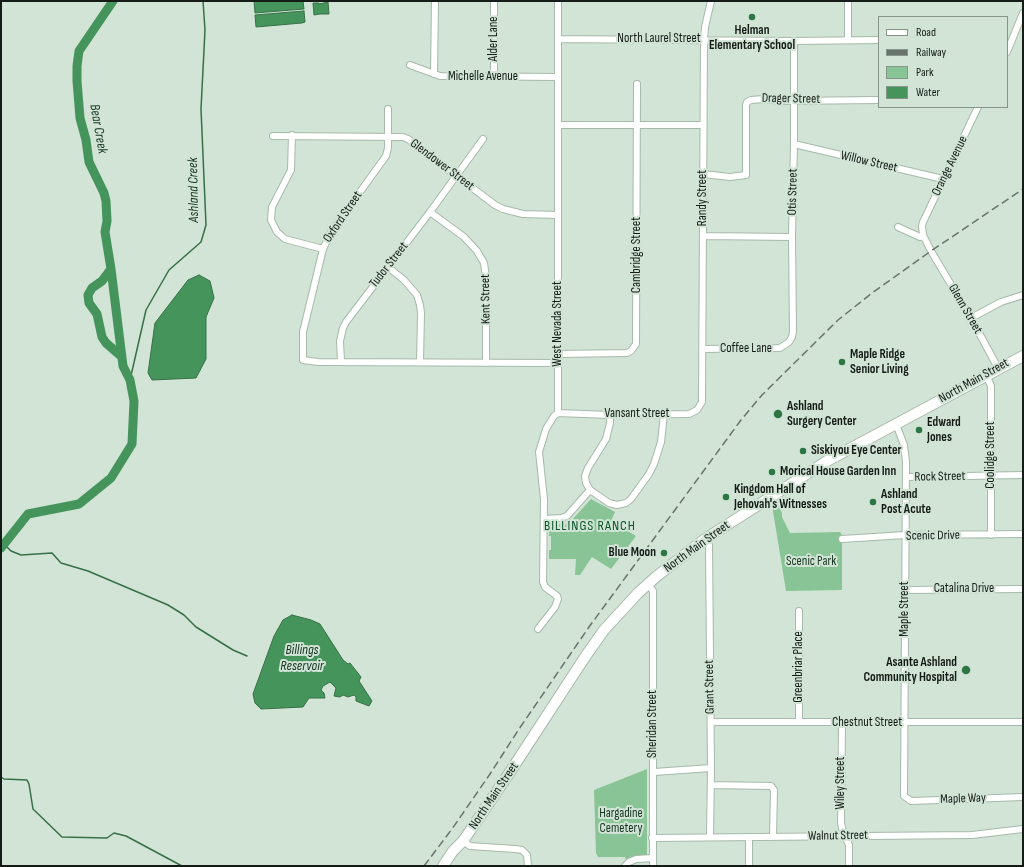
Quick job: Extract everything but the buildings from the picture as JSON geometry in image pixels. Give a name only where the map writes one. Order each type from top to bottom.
[{"type":"main road","name":"North Main Street","points":[[450,866],[458,854],[463,842],[585,657],[604,630],[648,584],[705,539],[827,461],[998,368],[1023,356]]},
{"type":"main road","name":"North Main Street","points":[[443,866],[453,851],[463,842]]},
{"type":"street","points":[[434,74],[435,1]]},
{"type":"street","name":"Alder Lane","points":[[494,1],[494,77]]},
{"type":"street","name":"West Nevada Street","points":[[558,1],[558,413]]},
{"type":"street","name":"Randy Street","points":[[703,395],[704,39],[711,1]]},
{"type":"street","points":[[848,1],[848,40]]},
{"type":"street","points":[[1010,40],[1020,30],[1023,13]]},
{"type":"street","name":"North Laurel Street","points":[[558,39],[704,39],[794,41],[878,40]]},
{"type":"street","name":"Otis Street","points":[[788,342],[792,337],[793,331],[792,237],[794,41]]},
{"type":"street","name":"Michelle Avenue","points":[[410,65],[440,76],[558,77]]},
{"type":"street","name":"Cambridge Street","points":[[558,354],[626,353],[631,351],[636,344],[637,84]]},
{"type":"street","name":"Drager Street","points":[[703,174],[730,177],[746,175],[746,106],[747,102],[750,100],[878,100]]},
{"type":"street","name":"Oxford Street","points":[[341,362],[303,360],[303,332],[326,240],[386,156],[388,137],[388,108]]},
{"type":"street","name":"Orange Avenue","points":[[923,236],[923,222],[978,108]]},
{"type":"street","points":[[558,125],[704,126]]},
{"type":"street","points":[[292,135],[291,170],[272,207],[271,220],[277,232],[285,239],[323,249]]},
{"type":"street","name":"Glendower Street","points":[[273,136],[403,137],[408,139],[457,175],[495,205],[503,209],[523,214],[557,215]]},
{"type":"street","name":"Tudor Street","points":[[341,362],[340,341],[346,322],[430,212],[483,139]]},
{"type":"street","name":"Willow Street","points":[[794,144],[943,179]]},
{"type":"street","name":"Kent Street","points":[[430,212],[464,237],[477,251],[484,263],[486,278],[486,363]]},
{"type":"street","points":[[898,227],[920,237],[923,236]]},
{"type":"street","points":[[703,236],[792,237]]},
{"type":"street","name":"Glenn Street","points":[[923,236],[971,318],[998,368]]},
{"type":"street","points":[[388,268],[404,280],[417,295],[421,313],[420,362]]},
{"type":"street","points":[[971,318],[1001,302],[1023,296]]},
{"type":"street","name":"Coffee Lane","points":[[702,349],[775,349],[780,348],[788,342]]},
{"type":"street","points":[[341,362],[558,363]]},
{"type":"street","name":"Coolidge Street","points":[[986,375],[991,386],[991,535]]},
{"type":"street","name":"Vansant Street","points":[[558,413],[689,414],[693,413],[701,405],[703,395]]},
{"type":"street","points":[[538,629],[555,607],[557,601],[557,596],[545,587],[542,582],[544,499],[539,452],[546,429],[554,416],[558,413]]},
{"type":"street","points":[[610,414],[608,432],[603,444],[586,472],[586,483],[590,490],[609,503],[613,504],[626,503],[631,499],[643,483],[654,464],[661,442],[664,414]]},
{"type":"street","name":"Maple Street","points":[[896,424],[904,445],[906,477],[904,796]]},
{"type":"street","name":"Rock Street","points":[[906,477],[1023,475]]},
{"type":"street","points":[[544,519],[561,518],[567,516],[590,490]]},
{"type":"street","name":"Scenic Drive","points":[[842,538],[1023,534]]},
{"type":"street","name":"Grant Street","points":[[705,539],[709,545],[711,768],[710,837]]},
{"type":"street","name":"Sheridan Street","points":[[648,584],[653,591],[653,866]]},
{"type":"street","name":"Catalina Drive","points":[[905,590],[1023,589]]},
{"type":"street","name":"Greenbriar Place","points":[[799,611],[799,722]]},
{"type":"street","name":"Chestnut Street","points":[[710,722],[1023,722]]},
{"type":"street","name":"Wiley Street","points":[[842,723],[841,823],[849,845],[849,866]]},
{"type":"street","points":[[654,772],[711,768]]},
{"type":"street","points":[[711,785],[771,786],[774,790],[773,837]]},
{"type":"street","name":"Maple Way","points":[[904,796],[911,801],[1023,797]]},
{"type":"street","name":"Walnut Street","points":[[652,838],[972,835],[1023,829]]},
{"type":"street","points":[[749,838],[749,866]]},
{"type":"street","points":[[463,842],[470,846],[522,850],[527,855],[528,866]]},
{"type":"street","points":[[625,866],[629,862],[636,859],[653,858]]},
{"type":"green space","points":[[591,499],[615,512],[611,521],[636,536],[611,569],[592,557],[580,575],[575,575],[576,559],[549,559],[549,550],[551,550],[551,536],[549,536],[550,525],[566,524],[571,521]]},
{"type":"green space","name":"Scenic Park","points":[[777,502],[790,533],[840,532],[842,535],[842,590],[786,591],[772,505]]},
{"type":"green space","name":"Hargadine Cemetery","points":[[647,769],[647,856],[626,860],[625,857],[598,857],[596,853],[594,790]]},
{"type":"water","points":[[254,1],[303,1],[304,9],[255,13]]},
{"type":"water","points":[[328,2],[329,14],[314,15],[313,3],[319,4]]},
{"type":"water","points":[[304,11],[305,22],[302,23],[256,27],[255,15]]},
{"type":"water","points":[[199,275],[210,281],[214,298],[206,317],[206,359],[196,378],[152,380],[148,373],[155,323],[188,280]]},
{"type":"water","name":"Billings Reservoir","points":[[292,615],[320,624],[343,660],[348,664],[350,663],[361,677],[359,681],[372,701],[369,706],[356,701],[356,697],[354,695],[348,697],[343,695],[340,697],[334,696],[336,688],[330,682],[323,686],[321,690],[324,693],[325,698],[309,698],[303,707],[261,709],[255,703],[253,694],[274,636],[283,620]]},
{"type":"waterway","name":"Bear Creek","points":[[1,548],[28,514],[79,504],[111,478],[132,444],[134,401],[130,380],[123,366],[105,232],[107,221],[106,201],[104,193],[89,162],[86,140],[80,118],[77,81],[79,51],[113,1]]},
{"type":"waterway","name":"Ashland Creek","points":[[130,380],[146,310],[169,270],[201,242],[206,225],[201,109],[205,30],[203,1]]},
{"type":"waterway","name":"Bear Creek","points":[[111,269],[102,281],[92,288],[88,295],[89,303],[97,314],[102,337],[106,343],[121,356]]},
{"type":"waterway","points":[[4,544],[11,551],[21,555],[52,553],[61,563],[88,571],[168,605],[184,615],[196,627],[233,650],[247,656]]},
{"type":"waterway","points":[[1,777],[4,779],[27,780],[33,809],[62,837],[107,838],[114,833],[126,836],[182,866]]},
{"type":"railway","points":[[424,866],[490,774],[589,627],[741,420],[762,395],[838,320],[872,293],[1023,189]]},
{"type":"place","name":"Helman Elementary School","points":[[752,17]]},
{"type":"place","name":"Maple Ridge Senior Living","points":[[842,362]]},
{"type":"place","name":"Ashland Surgery Center","points":[[778,414]]},
{"type":"place","name":"Edward Jones","points":[[919,430]]},
{"type":"place","name":"Siskiyou Eye Center","points":[[803,451]]},
{"type":"place","name":"Morical House Garden Inn","points":[[772,472]]},
{"type":"place","name":"Kingdom Hall of Jehovah's Witnesses","points":[[726,497]]},
{"type":"place","name":"Ashland Post Acute","points":[[873,502]]},
{"type":"place","name":"Blue Moon","points":[[664,553]]},
{"type":"place","name":"Asante Ashland Community Hospital","points":[[966,670]]},
{"type":"district","name":"BILLINGS RANCH","points":[[590,526]]}]
